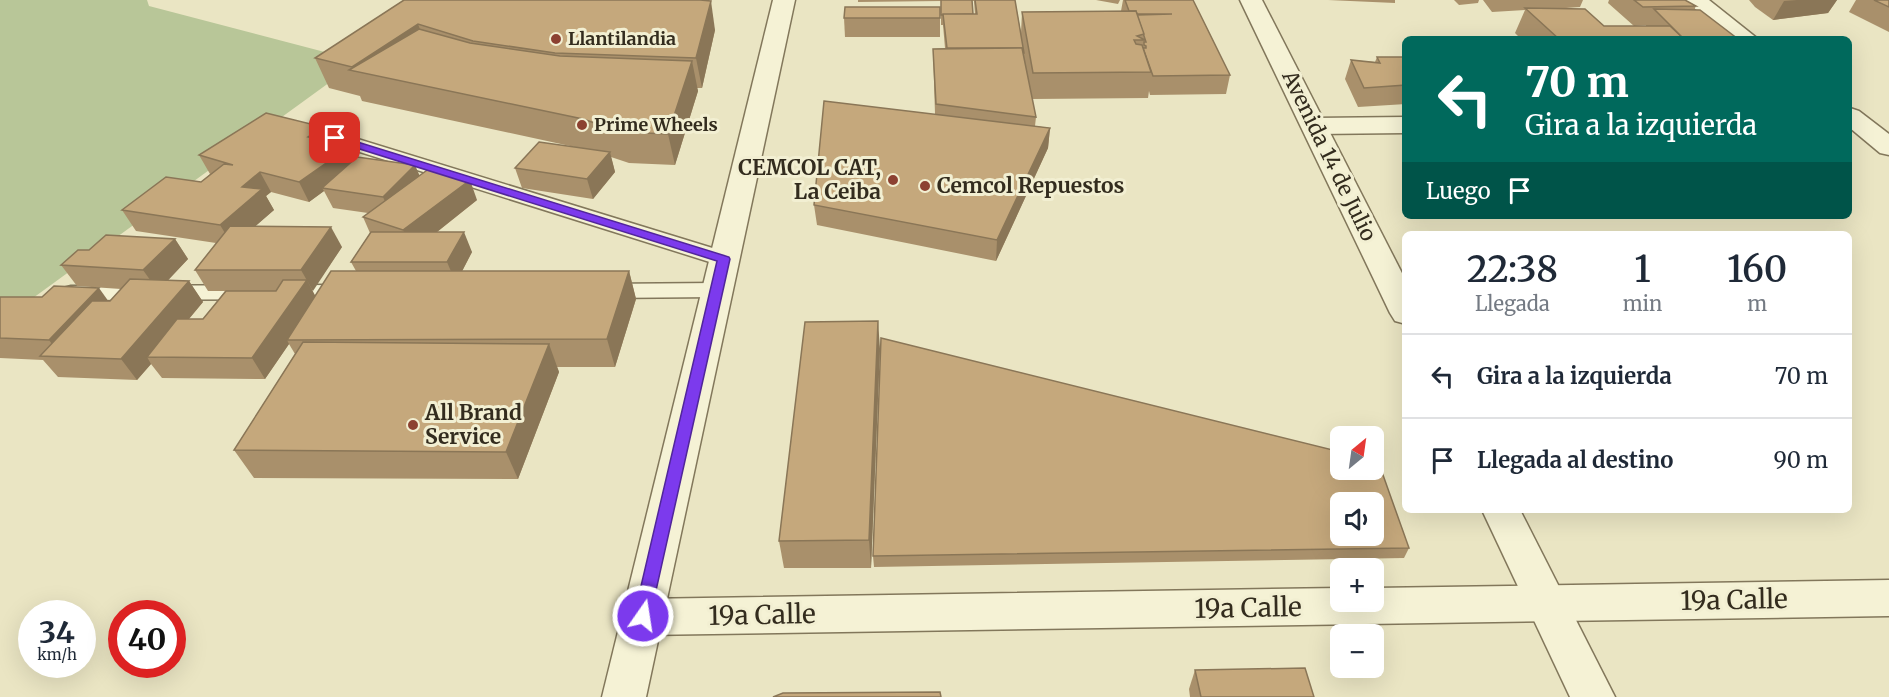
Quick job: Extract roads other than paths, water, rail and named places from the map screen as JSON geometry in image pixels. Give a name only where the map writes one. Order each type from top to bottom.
[{"type":"street","points":[[624,697],[784,0]]},
{"type":"street","name":"Avenida 14 de Julio","points":[[1251,0],[1402,305]]},
{"type":"street","points":[[1695,0],[1743,36]]},
{"type":"street","points":[[1852,119],[1889,120]]},
{"type":"street","points":[[1852,119],[1889,147]]},
{"type":"street","points":[[1315,126],[1402,125]]},
{"type":"street","points":[[1502,513],[1593,697]]},
{"type":"street","name":"19a Calle","points":[[643,616],[1889,598]]},
{"type":"lane","points":[[335,138],[721,275]]},
{"type":"lane","points":[[576,291],[721,275]]},
{"type":"lane","points":[[57,294],[375,292]]},
{"type":"place","name":"Llantilandia","points":[[556,39]]},
{"type":"place","name":"Prime Wheels","points":[[582,125]]},
{"type":"place","name":"CEMCOL CAT, La Ceiba","points":[[893,180]]},
{"type":"place","name":"Cemcol Repuestos","points":[[925,186]]},
{"type":"place","name":"All Brand Service","points":[[413,425]]}]
